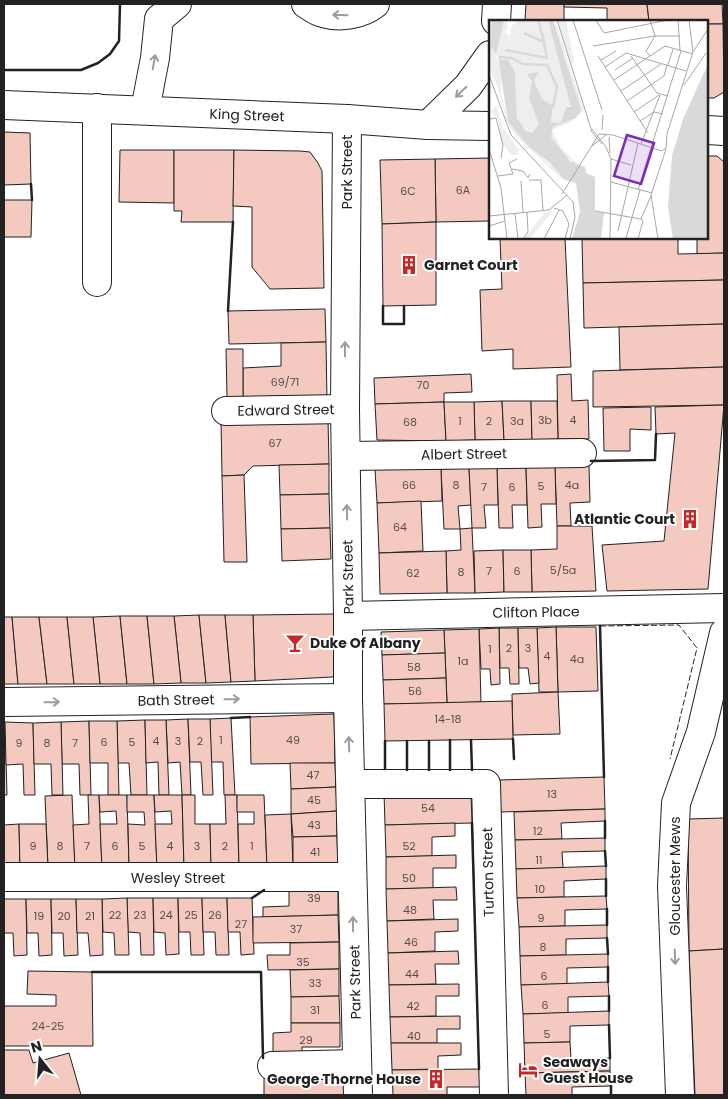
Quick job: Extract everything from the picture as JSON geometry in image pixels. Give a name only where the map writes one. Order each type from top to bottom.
[{"type":"street","points":[[144,110],[155,58],[159,19],[176,4]]},
{"type":"street","points":[[306,4],[322,13],[346,16],[375,4]]},
{"type":"street","points":[[496,20],[497,4]]},
{"type":"street","points":[[428,125],[468,86],[489,56]]},
{"type":"street","name":"King Street","points":[[4,105],[347,119],[428,125],[489,126]]},
{"type":"street","points":[[97,108],[97,282]]},
{"type":"street","name":"Park Street","points":[[347,119],[345,409],[348,698],[358,1095]]},
{"type":"street","points":[[708,130],[724,131]]},
{"type":"street","name":"Edward Street","points":[[226,411],[345,409]]},
{"type":"street","name":"Albert Street","points":[[346,456],[582,453]]},
{"type":"street","name":"Clifton Place","points":[[348,616],[724,608]]},
{"type":"street","name":"Gloucester Mews","points":[[680,1095],[672,886],[676,803],[702,732],[724,633]]},
{"type":"street","name":"Bath Street","points":[[4,702],[348,698]]},
{"type":"street","name":"Turton Street","points":[[351,784],[486,784],[494,1095]]},
{"type":"street","name":"Wesley Street","points":[[4,877],[352,877]]},
{"type":"street","points":[[272,1066],[356,1064]]},
{"type":"building","points":[[526,4],[564,4],[564,20],[525,20]]},
{"type":"building","points":[[564,4],[647,4],[649,20],[607,20],[607,8],[564,7]]},
{"type":"building","points":[[647,4],[722,4],[723,24],[708,24],[708,20],[649,20]]},
{"type":"building","points":[[708,24],[723,24],[724,92],[714,98],[708,98]]},
{"type":"building","points":[[4,132],[30,133],[31,184],[4,185]]},
{"type":"building","points":[[120,150],[174,150],[174,203],[119,202]]},
{"type":"building","points":[[174,150],[234,150],[233,222],[181,222],[182,211],[174,211]]},
{"type":"building","points":[[234,150],[310,152],[318,163],[322,171],[324,288],[270,289],[252,267],[252,207],[233,206]]},
{"type":"building","points":[[708,156],[717,156],[724,162],[724,253],[697,254],[697,239],[708,239]]},
{"type":"building","points":[[489,158],[489,221],[436,222],[435,159]]},
{"type":"building","points":[[435,159],[436,222],[382,224],[380,160]]},
{"type":"building","points":[[4,200],[32,200],[31,237],[4,237]]},
{"type":"building","name":"Garnet Court","points":[[436,222],[436,305],[383,306],[382,224]]},
{"type":"building","points":[[500,239],[565,239],[571,367],[513,369],[513,349],[482,351],[480,290],[502,289]]},
{"type":"building","points":[[582,239],[678,239],[678,254],[724,253],[724,280],[583,283]]},
{"type":"building","points":[[724,280],[724,324],[584,328],[583,283]]},
{"type":"building","points":[[325,309],[326,342],[229,344],[228,311]]},
{"type":"building","points":[[724,324],[724,367],[620,370],[619,327]]},
{"type":"building","points":[[326,342],[327,401],[282,402],[282,396],[243,397],[243,368],[281,366],[281,343]]},
{"type":"building","points":[[226,349],[243,349],[243,397],[227,397]]},
{"type":"building","points":[[724,367],[724,405],[593,407],[593,371]]},
{"type":"building","points":[[471,374],[472,392],[444,393],[444,402],[375,404],[374,378]]},
{"type":"building","points":[[571,374],[572,401],[588,400],[589,439],[558,439],[557,375]]},
{"type":"building","points":[[502,401],[504,440],[475,440],[474,402]]},
{"type":"building","points":[[502,401],[531,401],[532,440],[504,440]]},
{"type":"building","points":[[531,401],[557,401],[558,439],[532,440]]},
{"type":"building","points":[[444,402],[446,441],[377,440],[375,404]]},
{"type":"building","points":[[444,402],[474,402],[475,440],[446,441]]},
{"type":"building","name":"Atlantic Court","points":[[724,405],[708,589],[607,591],[602,545],[664,541],[675,433],[656,434],[655,407]]},
{"type":"building","points":[[651,407],[651,430],[630,429],[630,451],[604,451],[603,408]]},
{"type":"building","points":[[328,419],[329,464],[253,466],[244,475],[222,476],[221,421]]},
{"type":"building","points":[[329,464],[329,494],[280,495],[279,465]]},
{"type":"building","points":[[589,466],[590,502],[570,503],[571,526],[557,526],[555,467]]},
{"type":"building","points":[[526,467],[527,505],[512,505],[513,528],[499,528],[497,468]]},
{"type":"building","points":[[526,467],[555,467],[556,504],[541,504],[542,527],[528,528]]},
{"type":"building","points":[[469,468],[471,505],[458,506],[460,529],[444,529],[441,469]]},
{"type":"building","points":[[469,468],[497,468],[498,505],[484,505],[486,528],[472,528]]},
{"type":"building","points":[[375,469],[441,469],[442,501],[377,503]]},
{"type":"building","points":[[244,475],[247,562],[224,562],[222,476]]},
{"type":"building","points":[[329,494],[330,528],[281,529],[280,495]]},
{"type":"building","points":[[421,501],[423,551],[379,553],[377,503]]},
{"type":"building","points":[[557,526],[592,526],[596,591],[532,592],[531,550],[557,549]]},
{"type":"building","points":[[330,528],[331,559],[282,561],[281,529]]},
{"type":"building","points":[[472,528],[475,593],[447,593],[446,551],[461,550],[460,529]]},
{"type":"building","points":[[503,550],[504,592],[475,593],[474,551]]},
{"type":"building","points":[[503,550],[531,550],[532,592],[504,592]]},
{"type":"building","points":[[446,551],[447,593],[380,594],[379,553]]},
{"type":"building","name":"Duke Of Albany","points":[[335,614],[335,675],[332,677],[255,681],[253,615]]},
{"type":"building","points":[[199,615],[206,683],[181,683],[174,616]]},
{"type":"building","points":[[199,615],[225,615],[231,682],[206,683]]},
{"type":"building","points":[[225,615],[253,615],[255,681],[231,682]]},
{"type":"building","points":[[120,616],[127,684],[100,684],[93,617]]},
{"type":"building","points":[[120,616],[147,616],[154,684],[127,684]]},
{"type":"building","points":[[147,616],[174,616],[181,683],[154,684]]},
{"type":"building","points":[[4,617],[12,617],[18,684],[4,684]]},
{"type":"building","points":[[12,617],[39,617],[47,684],[18,684]]},
{"type":"building","points":[[39,617],[67,617],[74,684],[47,684]]},
{"type":"building","points":[[67,617],[93,617],[100,684],[74,684]]},
{"type":"building","points":[[556,627],[596,627],[598,691],[558,692]]},
{"type":"building","points":[[556,627],[558,692],[539,692],[537,628]]},
{"type":"building","points":[[499,628],[518,628],[519,684],[510,684],[509,668],[500,668]]},
{"type":"building","points":[[499,628],[500,684],[491,685],[490,669],[481,669],[479,629]]},
{"type":"building","points":[[518,628],[537,628],[539,683],[530,684],[528,668],[519,668]]},
{"type":"building","points":[[479,629],[481,702],[447,703],[444,630]]},
{"type":"building","points":[[444,630],[445,653],[382,655],[381,632]]},
{"type":"building","points":[[445,653],[446,678],[383,680],[382,655]]},
{"type":"building","points":[[446,678],[447,703],[384,704],[383,680]]},
{"type":"building","points":[[558,692],[560,734],[513,735],[512,694]]},
{"type":"building","points":[[512,701],[513,739],[385,741],[384,704]]},
{"type":"building","points":[[334,714],[335,763],[251,764],[250,717]]},
{"type":"building","points":[[231,718],[235,795],[224,795],[223,762],[211,762],[210,719]]},
{"type":"building","points":[[188,719],[191,795],[182,795],[180,762],[168,763],[166,720]]},
{"type":"building","points":[[188,719],[210,719],[213,795],[203,795],[201,762],[190,762]]},
{"type":"building","points":[[145,720],[147,795],[131,795],[129,763],[118,763],[117,721]]},
{"type":"building","points":[[145,720],[166,720],[169,795],[159,795],[158,762],[146,763]]},
{"type":"building","points":[[89,721],[91,795],[80,795],[79,764],[62,764],[61,722]]},
{"type":"building","points":[[89,721],[117,721],[119,795],[108,795],[108,763],[90,763]]},
{"type":"building","points":[[5,722],[7,795],[4,795]]},
{"type":"building","points":[[5,722],[33,723],[35,795],[24,795],[23,764],[6,765]]},
{"type":"building","points":[[61,722],[63,795],[52,795],[51,764],[34,764],[33,723]]},
{"type":"building","points":[[290,763],[335,763],[336,787],[291,789]]},
{"type":"building","points":[[604,777],[605,809],[500,812],[499,780]]},
{"type":"building","points":[[336,787],[337,811],[291,814],[291,789]]},
{"type":"building","points":[[471,792],[472,823],[385,825],[384,793]]},
{"type":"building","points":[[72,795],[75,868],[48,868],[45,796]]},
{"type":"building","points":[[88,795],[99,795],[102,868],[75,868],[73,825],[89,824]]},
{"type":"building","points":[[99,795],[127,795],[129,868],[102,868],[100,824],[117,824],[116,811],[100,812]]},
{"type":"building","points":[[127,795],[154,795],[157,868],[129,868],[128,824],[145,825],[144,812],[127,812]]},
{"type":"building","points":[[154,795],[182,795],[184,868],[157,868],[155,824],[172,824],[171,811],[155,812]]},
{"type":"building","points":[[182,795],[195,795],[195,824],[210,824],[211,868],[184,868]]},
{"type":"building","points":[[225,795],[237,795],[239,868],[211,868],[210,824],[226,824]]},
{"type":"building","points":[[237,795],[264,795],[267,868],[239,868],[238,824],[254,824],[254,812],[237,812]]},
{"type":"building","points":[[605,809],[605,821],[561,823],[562,839],[515,840],[514,812]]},
{"type":"building","points":[[337,811],[337,836],[293,837],[291,814]]},
{"type":"building","points":[[291,814],[293,867],[267,868],[265,815]]},
{"type":"building","points":[[724,818],[724,949],[689,951],[688,819]]},
{"type":"building","points":[[455,823],[455,836],[432,837],[432,856],[386,857],[385,825]]},
{"type":"building","points":[[19,824],[20,868],[4,868],[4,825]]},
{"type":"building","points":[[19,824],[46,824],[48,868],[20,868]]},
{"type":"building","points":[[337,836],[338,866],[293,867],[293,837]]},
{"type":"building","points":[[605,838],[605,851],[562,852],[563,868],[516,869],[515,840]]},
{"type":"building","points":[[456,855],[456,868],[433,868],[433,888],[386,889],[386,857]]},
{"type":"building","points":[[606,866],[606,879],[564,881],[564,897],[517,898],[516,869]]},
{"type":"building","points":[[456,887],[457,900],[433,900],[434,919],[387,921],[386,889]]},
{"type":"building","points":[[338,888],[338,915],[263,917],[263,907],[289,906],[289,889]]},
{"type":"building","points":[[606,896],[607,909],[565,910],[565,926],[519,927],[517,898]]},
{"type":"building","points":[[127,898],[153,898],[154,955],[141,955],[140,933],[128,932]]},
{"type":"building","points":[[127,898],[129,955],[115,955],[114,933],[103,932],[102,899]]},
{"type":"building","points":[[153,898],[178,898],[179,954],[166,955],[165,933],[154,932]]},
{"type":"building","points":[[178,898],[202,898],[204,955],[191,955],[190,932],[179,932]]},
{"type":"building","points":[[202,898],[227,898],[229,955],[216,955],[215,932],[203,932]]},
{"type":"building","points":[[227,898],[252,898],[254,954],[241,955],[240,932],[228,932]]},
{"type":"building","points":[[4,899],[26,899],[27,955],[14,956],[13,933],[4,933]]},
{"type":"building","points":[[26,899],[51,899],[52,955],[39,956],[38,933],[27,933]]},
{"type":"building","points":[[51,899],[76,899],[78,955],[64,956],[63,933],[52,933]]},
{"type":"building","points":[[76,899],[102,899],[103,955],[90,956],[88,933],[77,933]]},
{"type":"building","points":[[338,915],[339,942],[253,943],[253,917]]},
{"type":"building","points":[[458,919],[458,931],[435,932],[435,951],[388,953],[387,921]]},
{"type":"building","points":[[607,925],[607,938],[566,939],[566,955],[520,956],[519,927]]},
{"type":"building","points":[[339,942],[339,969],[268,970],[267,955],[290,955],[290,943]]},
{"type":"building","points":[[724,949],[724,1095],[695,1095],[689,951]]},
{"type":"building","points":[[458,951],[459,964],[435,964],[436,984],[389,985],[388,953]]},
{"type":"building","points":[[608,954],[608,967],[567,968],[567,984],[521,985],[520,956]]},
{"type":"building","points":[[339,969],[339,996],[291,997],[290,970]]},
{"type":"building","points":[[28,971],[92,972],[93,1046],[4,1046],[4,1006],[56,1006],[56,995],[27,994]]},
{"type":"building","points":[[608,982],[609,996],[568,997],[568,1013],[523,1014],[521,985]]},
{"type":"building","points":[[459,984],[459,996],[436,996],[436,1016],[390,1017],[389,985]]},
{"type":"building","points":[[339,996],[340,1023],[291,1023],[291,997]]},
{"type":"building","points":[[609,1011],[609,1025],[570,1026],[570,1042],[524,1043],[523,1014]]},
{"type":"building","points":[[460,1016],[460,1029],[437,1029],[437,1043],[391,1043],[390,1017]]},
{"type":"building","points":[[291,1023],[340,1023],[340,1047],[302,1047],[302,1058],[273,1059],[273,1033],[291,1032]]},
{"type":"building","points":[[570,1042],[571,1059],[610,1058],[610,1071],[525,1073],[524,1043]]},
{"type":"building","points":[[391,1043],[461,1043],[461,1055],[438,1056],[438,1069],[392,1070]]},
{"type":"building","points":[[4,1050],[29,1050],[33,1063],[69,1053],[81,1095],[4,1095]]},
{"type":"building","name":"George Thorne House","points":[[479,1069],[480,1087],[447,1087],[447,1095],[393,1095],[392,1070]]},
{"type":"building","points":[[610,1071],[611,1086],[572,1087],[572,1095],[526,1095],[525,1073]]},
{"type":"building","points":[[264,1078],[344,1079],[344,1095],[264,1095]]},
{"type":"fence","points":[[600,626],[679,625],[697,648],[670,759]]},
{"type":"wall","points":[[4,70],[81,70],[98,63],[110,54],[119,41],[120,4]]},
{"type":"wall","points":[[31,184],[32,200]]},
{"type":"wall","points":[[228,311],[233,222]]},
{"type":"wall","points":[[383,306],[383,324],[404,324],[404,306]]},
{"type":"wall","points":[[591,461],[655,460],[656,434]]},
{"type":"wall","points":[[600,626],[604,777]]},
{"type":"wall","points":[[231,718],[250,717]]},
{"type":"wall","points":[[513,739],[514,759]]},
{"type":"wall","points":[[450,740],[450,770]]},
{"type":"wall","points":[[471,740],[472,770]]},
{"type":"wall","points":[[385,741],[385,769]]},
{"type":"wall","points":[[407,741],[407,770]]},
{"type":"wall","points":[[429,741],[429,770]]},
{"type":"wall","points":[[605,821],[605,838]]},
{"type":"wall","points":[[472,823],[479,1069]]},
{"type":"wall","points":[[605,851],[606,866]]},
{"type":"wall","points":[[606,879],[606,896]]},
{"type":"wall","points":[[252,898],[264,890]]},
{"type":"wall","points":[[607,909],[607,925]]},
{"type":"wall","points":[[607,938],[608,954]]},
{"type":"wall","points":[[608,967],[608,982]]},
{"type":"wall","points":[[92,972],[261,972],[263,1058]]},
{"type":"wall","points":[[609,996],[609,1011]]},
{"type":"wall","points":[[609,1025],[610,1058]]},
{"type":"wall","points":[[611,1086],[611,1095]]},
{"type":"place","name":"Garnet Court","points":[[409,265]]},
{"type":"place","name":"Atlantic Court","points":[[690,519]]},
{"type":"place","name":"Duke Of Albany","points":[[295,643]]},
{"type":"place","name":"Seaways Guest House","points":[[528,1070]]},
{"type":"place","name":"George Thorne House","points":[[436,1079]]}]
